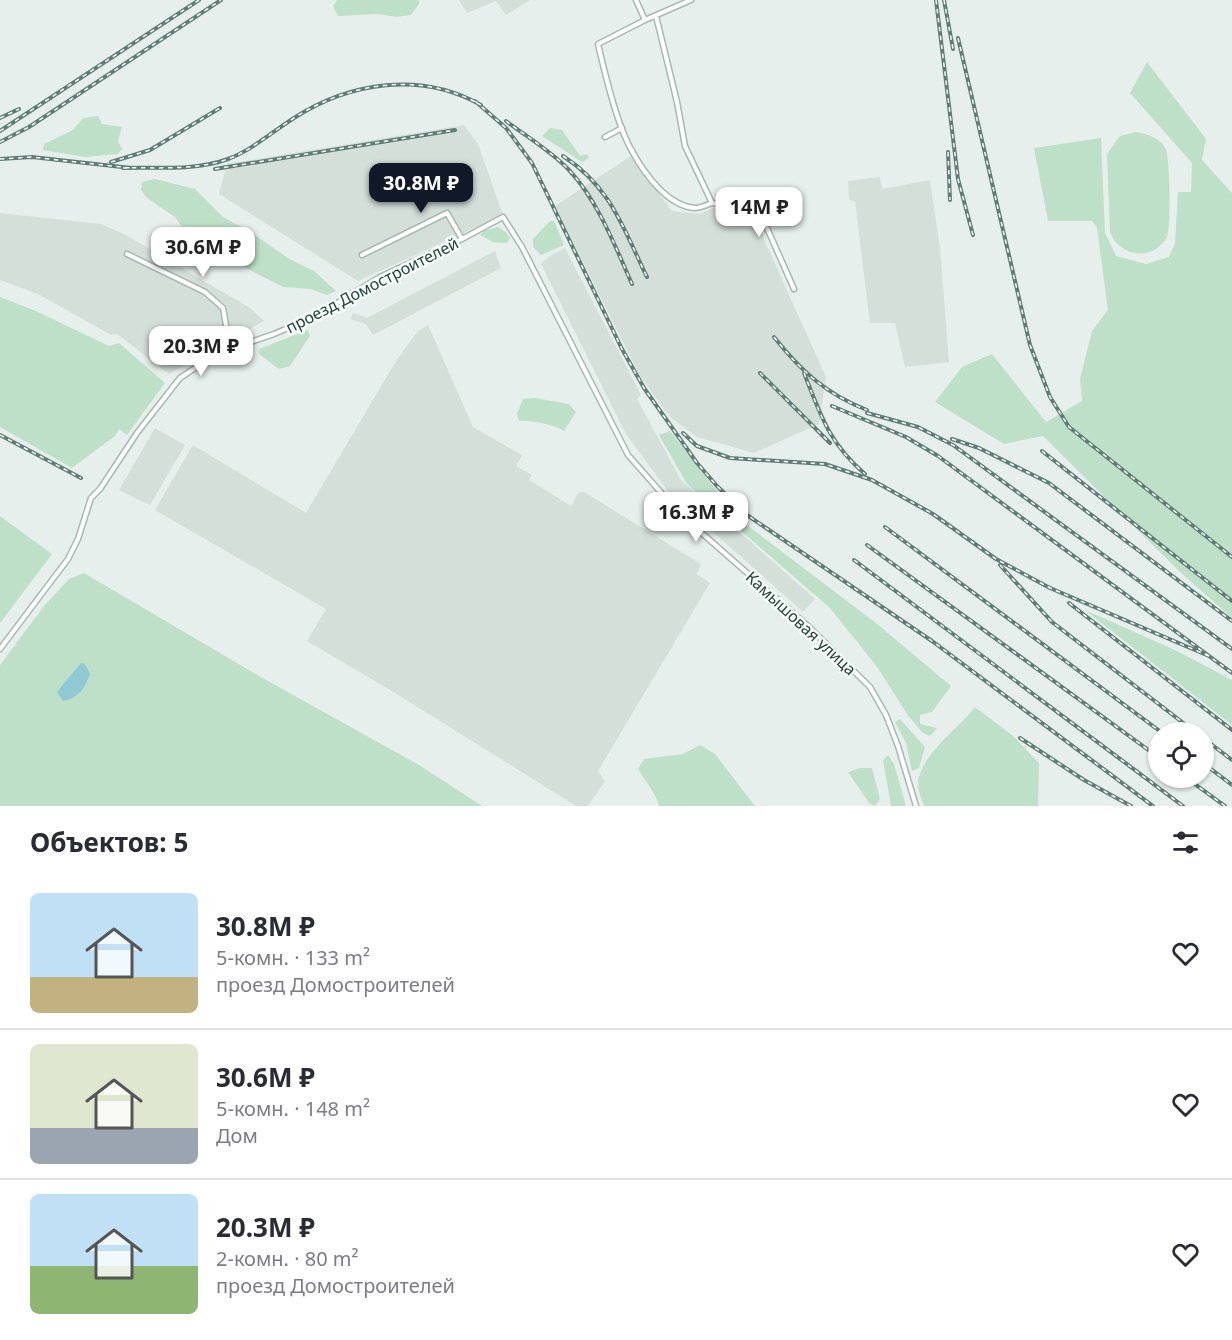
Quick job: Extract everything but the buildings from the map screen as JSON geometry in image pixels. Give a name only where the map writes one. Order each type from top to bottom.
[{"type":"street","points":[[636,0],[645,20]]},
{"type":"street","points":[[691,0],[598,44],[622,128],[632,151],[674,203],[697,208],[712,203],[759,210],[794,289]]},
{"type":"street","points":[[656,16],[685,146],[712,203]]},
{"type":"street","points":[[605,137],[622,128]]},
{"type":"street","points":[[362,255],[447,213],[462,239]]},
{"type":"street","name":"проезд Домостроителей","points":[[0,649],[68,559],[78,539],[90,498],[99,489],[137,433],[180,378],[216,354],[314,316],[380,277],[503,217]]},
{"type":"street","name":"Камышовая улица","points":[[503,217],[522,247],[627,455],[680,514],[800,619],[870,687],[886,715],[898,746],[916,806]]},
{"type":"street","points":[[127,254],[205,291],[223,308],[227,331],[241,345]]},
{"type":"shaded area","points":[[459,0],[530,0],[506,15],[496,1],[467,13]]},
{"type":"shaded area","points":[[464,125],[478,144],[503,215],[358,281],[219,194],[227,164]]},
{"type":"shaded area","points":[[631,156],[672,211],[699,214],[713,208],[752,213],[826,377],[819,424],[754,453],[697,437],[670,417],[640,376],[555,206]]},
{"type":"shaded area","points":[[880,177],[882,189],[930,180],[940,248],[949,362],[905,367],[895,323],[870,323],[855,201],[849,200],[848,181]]},
{"type":"shaded area","points":[[0,213],[101,224],[124,234],[250,308],[264,321],[169,374],[117,334],[111,335],[38,294],[0,280]]},
{"type":"shaded area","points":[[565,248],[641,395],[637,399],[681,480],[815,599],[803,612],[670,494],[626,434],[541,264],[548,257]]},
{"type":"shaded area","points":[[495,251],[501,268],[373,335],[366,324],[350,319],[353,313],[367,318]]},
{"type":"shaded area","points":[[428,325],[473,427],[522,455],[516,466],[532,475],[529,480],[571,506],[579,492],[584,492],[701,564],[697,574],[710,583],[598,771],[605,781],[588,806],[576,806],[307,641],[326,609],[155,510],[193,445],[306,513],[396,361],[418,331]]},
{"type":"shaded area","points":[[155,428],[185,445],[150,505],[119,490]]},
{"type":"green space","points":[[337,0],[419,0],[419,4],[411,15],[397,17],[377,14],[338,16],[333,6]]},
{"type":"green space","points":[[1147,62],[1206,139],[1202,160],[1232,193],[1232,618],[1179,571],[1043,436],[1004,444],[935,402],[962,367],[992,354],[1046,422],[1082,401],[1080,379],[1092,331],[1108,310],[1097,228],[1092,221],[1048,221],[1034,148],[1101,138],[1105,233],[1116,256],[1146,264],[1169,257],[1175,243],[1178,192],[1191,192],[1192,163],[1130,93]]},
{"type":"green space","points":[[98,116],[102,124],[122,127],[118,141],[122,149],[118,154],[85,157],[43,150],[44,144],[73,130],[83,118]]},
{"type":"green space","points":[[550,128],[562,130],[580,156],[587,154],[589,158],[582,162],[542,136]]},
{"type":"green space","points":[[1136,132],[1149,135],[1161,142],[1166,150],[1168,166],[1167,237],[1161,245],[1145,253],[1128,251],[1121,247],[1110,232],[1107,154],[1120,136]]},
{"type":"green space","points":[[155,179],[195,189],[223,217],[252,233],[291,260],[314,271],[336,291],[327,295],[311,289],[283,287],[238,264],[183,228],[175,217],[147,198],[141,190],[142,182]]},
{"type":"green space","points":[[550,221],[554,221],[564,245],[541,255],[533,247],[533,239]]},
{"type":"green space","points":[[498,227],[510,238],[507,243],[493,242],[480,235],[483,231]]},
{"type":"green space","points":[[0,297],[36,311],[109,346],[119,343],[165,383],[127,435],[119,429],[115,436],[72,468],[0,427]]},
{"type":"green space","points":[[308,330],[310,336],[290,366],[279,369],[259,354],[259,349]]},
{"type":"green space","points":[[535,398],[569,404],[576,412],[564,431],[542,423],[519,421],[517,414],[523,399]]},
{"type":"green space","points":[[670,431],[739,519],[876,623],[951,686],[932,712],[920,715],[920,724],[937,728],[930,736],[923,733],[909,717],[878,668],[830,608],[687,484],[659,435]]},
{"type":"green space","points":[[0,516],[52,554],[0,623]]},
{"type":"green space","points":[[84,573],[259,676],[419,765],[482,806],[0,806],[0,665],[44,606],[69,579]]},
{"type":"green space","points":[[1085,610],[1177,651],[1232,680],[1232,725]]},
{"type":"green space","points":[[975,707],[1012,735],[1039,763],[1038,806],[924,806],[918,785],[925,762]]},
{"type":"green space","points":[[900,719],[925,747],[919,768],[912,771],[906,743],[895,722]]},
{"type":"green space","points":[[700,745],[715,754],[755,806],[659,806],[638,769],[644,759],[683,754]]},
{"type":"green space","points":[[888,755],[894,764],[906,806],[891,806],[883,760]]},
{"type":"green space","points":[[860,768],[872,768],[880,799],[875,806],[869,803],[848,772]]},
{"type":"water","points":[[81,663],[85,664],[90,674],[86,684],[77,695],[63,701],[57,692]]},
{"type":"railway","points":[[0,131],[199,0]]},
{"type":"railway","points":[[0,142],[29,127],[221,0]]},
{"type":"railway","points":[[936,0],[958,179],[973,235]]},
{"type":"railway","points":[[944,0],[953,49]]},
{"type":"railway","points":[[958,38],[1030,345],[1050,397],[1069,427],[1232,557]]},
{"type":"railway","points":[[123,168],[189,167],[228,159],[254,146],[294,118],[316,106],[362,89],[386,85],[434,88],[458,94],[481,105]]},
{"type":"railway","points":[[475,101],[506,128],[532,163],[622,349],[644,388],[697,463],[717,486],[747,515],[932,641],[1153,806]]},
{"type":"railway","points":[[111,162],[150,150],[220,108]]},
{"type":"railway","points":[[0,118],[19,109]]},
{"type":"railway","points":[[506,121],[555,157],[579,182],[605,224],[632,284]]},
{"type":"railway","points":[[215,169],[455,130]]},
{"type":"railway","points":[[948,152],[950,200]]},
{"type":"railway","points":[[563,156],[593,181],[604,195],[623,225],[647,277]]},
{"type":"railway","points":[[0,159],[32,157],[131,168]]},
{"type":"railway","points":[[774,337],[815,380],[839,397],[867,410]]},
{"type":"railway","points":[[760,373],[830,443]]},
{"type":"railway","points":[[804,373],[821,416],[834,440],[865,474]]},
{"type":"railway","points":[[832,406],[906,437],[938,456],[1232,673]]},
{"type":"railway","points":[[867,413],[918,427],[953,445],[1232,649]]},
{"type":"railway","points":[[683,433],[697,446],[730,458],[825,464],[872,480],[933,514],[996,559],[1050,588],[1209,656]]},
{"type":"railway","points":[[0,435],[81,478]]},
{"type":"railway","points":[[952,439],[979,448],[1049,483],[1232,621]]},
{"type":"railway","points":[[1042,451],[1232,601]]},
{"type":"railway","points":[[885,527],[1148,722]]},
{"type":"railway","points":[[867,545],[1148,750]]},
{"type":"railway","points":[[854,560],[1183,806]]},
{"type":"railway","points":[[1000,565],[1052,622],[1182,722]]},
{"type":"railway","points":[[1069,603],[1232,730]]},
{"type":"railway","points":[[1020,738],[1084,780],[1131,806]]},
{"type":"railway","points":[[1214,746],[1232,760]]},
{"type":"railway","points":[[1214,771],[1232,785]]},
{"type":"railway","points":[[1200,788],[1225,806]]}]
